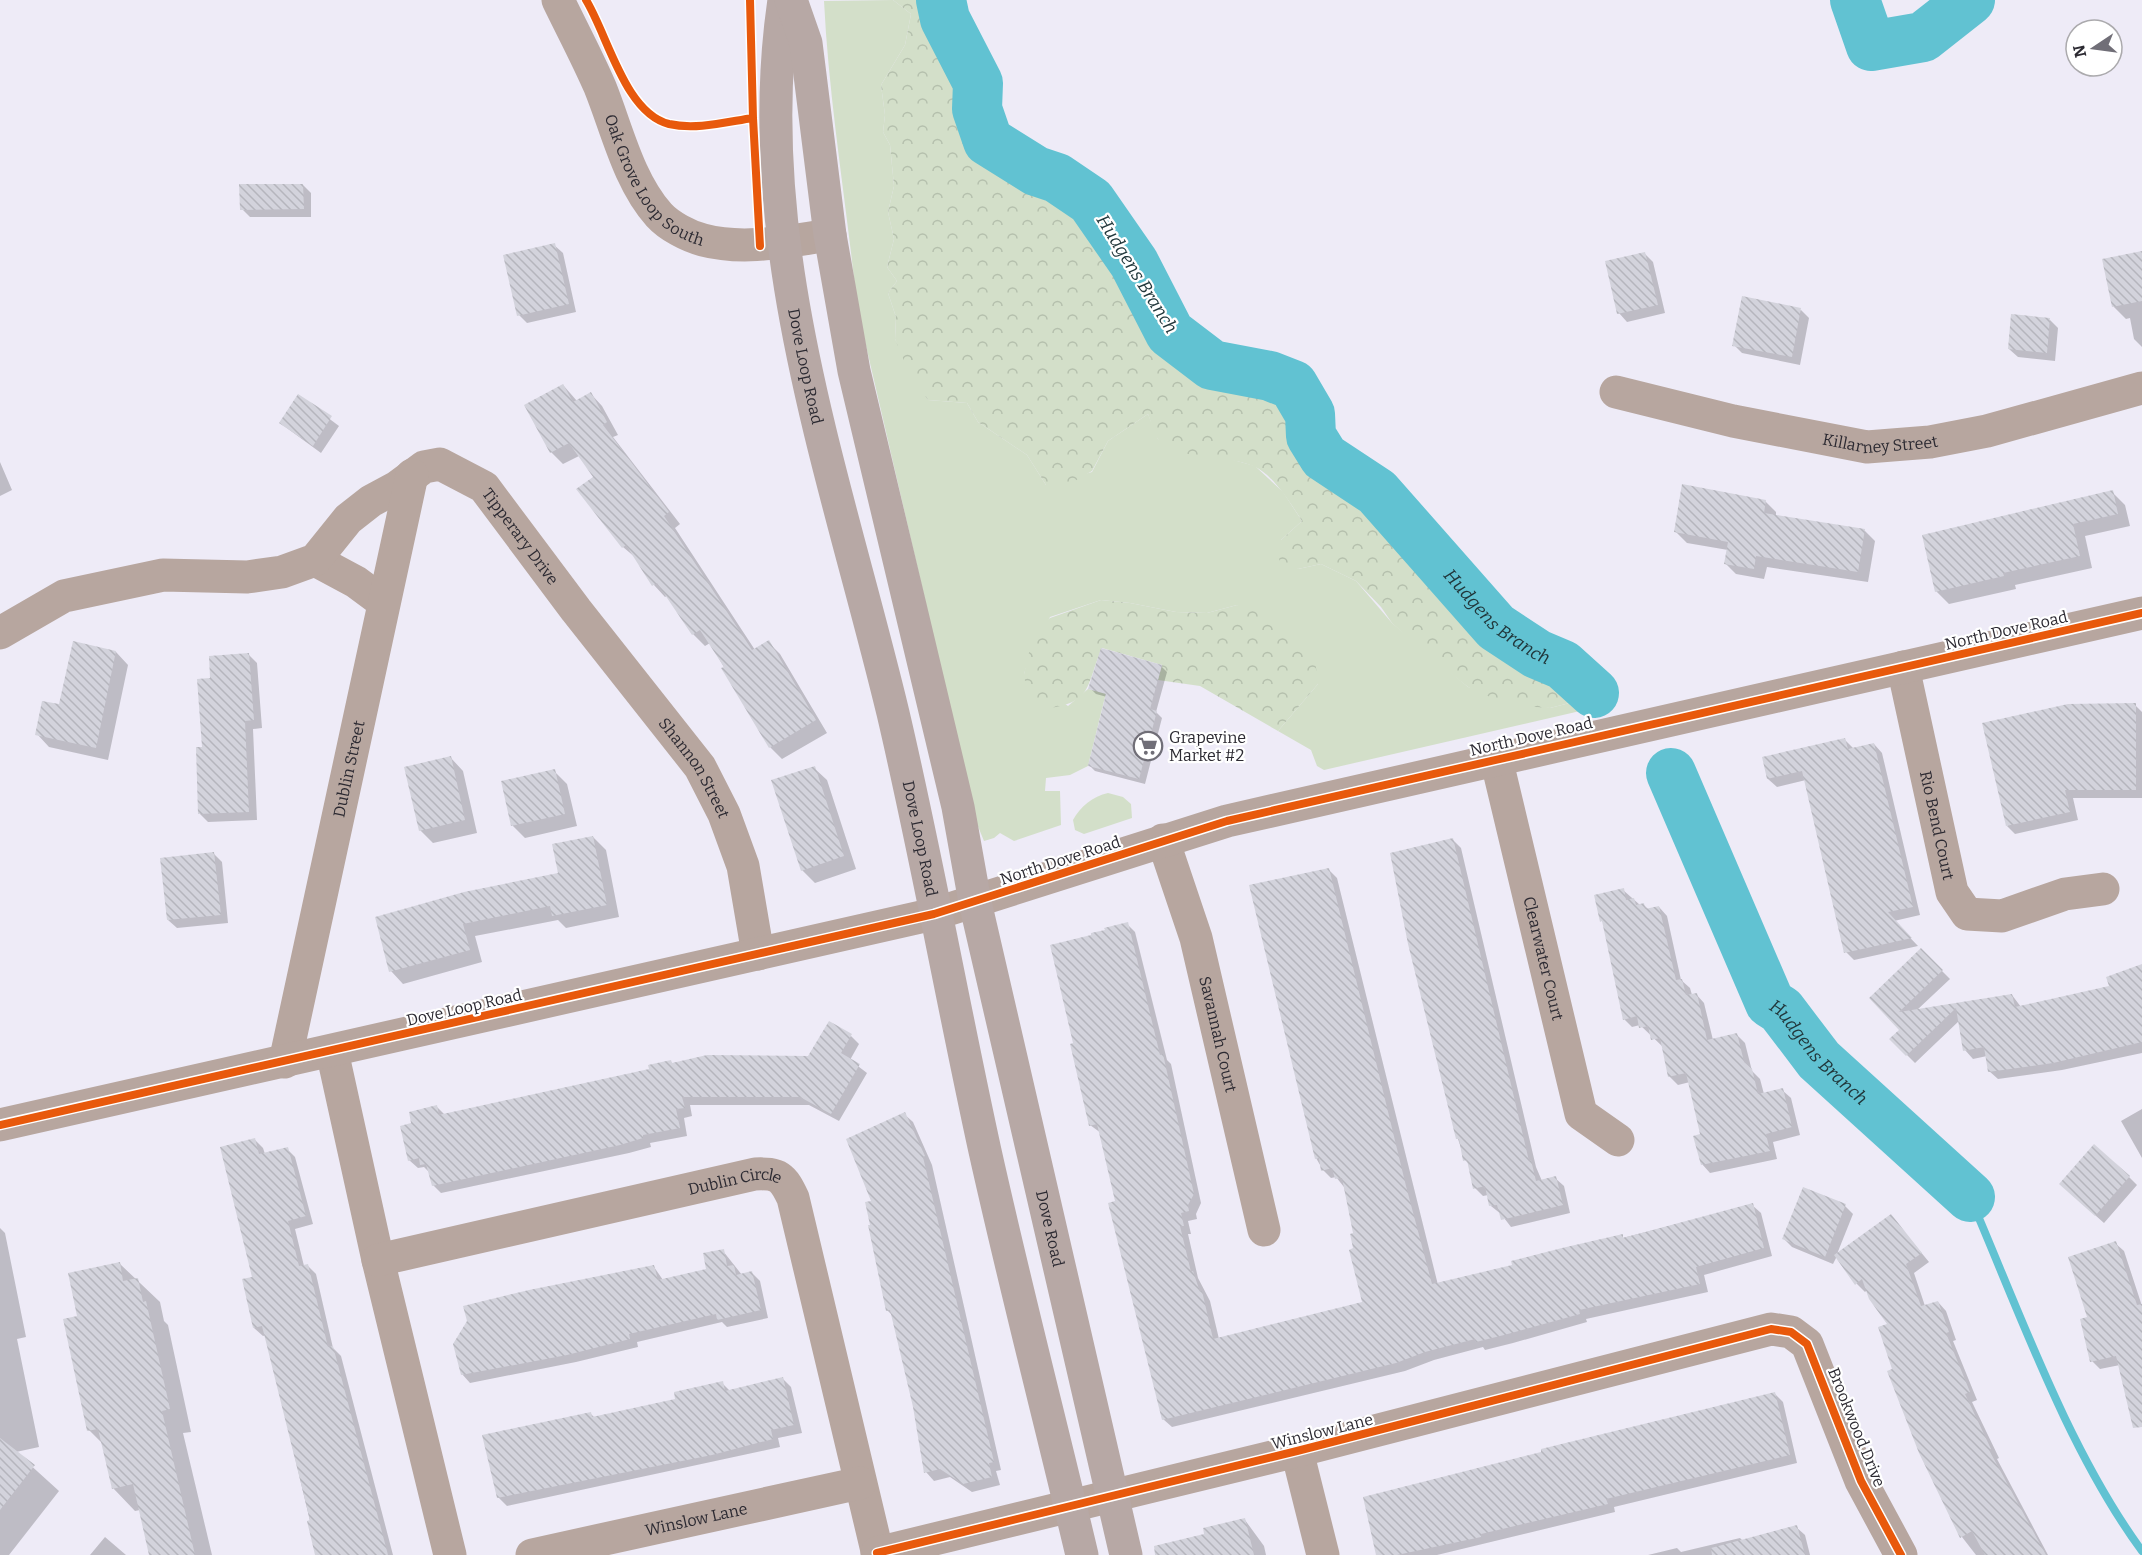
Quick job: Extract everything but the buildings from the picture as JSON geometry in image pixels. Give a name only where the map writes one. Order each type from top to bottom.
[{"type":"main road","name":"Dove Loop Road","points":[[784,0],[776,55],[777,163],[783,242],[801,342],[835,493],[892,710],[922,842],[934,914]]},
{"type":"main road","points":[[791,0],[806,43],[830,235],[854,371],[958,807],[975,902]]},
{"type":"main road","name":"Dove Road","points":[[975,902],[1126,1555]]},
{"type":"main road","points":[[934,914],[986,1154],[1082,1555]]},
{"type":"street","name":"Oak Grove Loop South","points":[[558,0],[599,86],[629,164],[641,189],[660,216],[679,230],[702,240],[760,246],[830,235]]},
{"type":"street","name":"Killarney Street","points":[[1616,392],[1733,421],[1868,447],[1930,442],[1987,431],[2142,388]]},
{"type":"street","name":"Tipperary Drive","points":[[315,560],[348,519],[424,467],[440,464],[484,487],[576,610]]},
{"type":"street","name":"Dublin Street","points":[[285,1062],[412,475]]},
{"type":"street","points":[[0,633],[64,596],[163,575],[259,576],[282,572],[315,560],[356,582],[383,602]]},
{"type":"street","name":"Shannon Street","points":[[576,610],[700,767],[724,814],[743,866],[758,954]]},
{"type":"street","name":"North Dove Road","points":[[934,914],[1227,821],[1496,758],[2142,613]]},
{"type":"street","name":"Rio Bend Court","points":[[1903,667],[1952,892],[1967,914],[2002,916],[2065,894],[2103,889]]},
{"type":"street","name":"Clearwater Court","points":[[1496,758],[1581,1114],[1618,1140]]},
{"type":"street","name":"Savannah Court","points":[[1163,840],[1196,938],[1264,1230]]},
{"type":"street","name":"Dove Loop Road","points":[[0,1125],[934,914]]},
{"type":"street","points":[[332,1051],[378,1260],[450,1555]]},
{"type":"street","name":"Dublin Circle","points":[[378,1260],[755,1174],[771,1173],[784,1180],[793,1198],[877,1554]]},
{"type":"street","name":"Winslow Lane","points":[[877,1554],[1297,1451],[1772,1329]]},
{"type":"street","name":"Brookwood Drive","points":[[1772,1329],[1791,1332],[1808,1344],[1861,1481],[1901,1555]]},
{"type":"street","points":[[1297,1451],[1323,1555]]},
{"type":"street","name":"Winslow Lane","points":[[532,1555],[860,1483]]},
{"type":"green space","points":[[893,0],[911,14],[905,45],[881,85],[885,115],[883,132],[890,145],[894,186],[888,212],[894,239],[887,267],[897,281],[888,293],[896,317],[895,339],[928,400],[967,403],[978,422],[1027,455],[1046,485],[1092,472],[1108,441],[1148,414],[1158,439],[1255,466],[1283,492],[1302,521],[1281,540],[1298,569],[1321,564],[1356,581],[1392,623],[1468,687],[1550,708],[1597,696],[1606,705],[1324,770],[1317,766],[1311,750],[1278,731],[1318,684],[1237,605],[1207,613],[1176,612],[1101,600],[1050,617],[1030,655],[1024,674],[1068,706],[1088,689],[1106,693],[1088,766],[1070,775],[1046,778],[1045,791],[1060,791],[1061,825],[1014,841],[1000,833],[984,841],[977,824],[857,307],[830,78],[824,1]]},
{"type":"green space","points":[[893,0],[941,0],[945,19],[978,83],[977,109],[988,141],[1036,171],[1057,178],[1091,201],[1134,263],[1170,333],[1212,365],[1270,376],[1293,385],[1310,414],[1311,436],[1324,457],[1377,492],[1496,627],[1537,654],[1563,665],[1597,696],[1550,708],[1508,705],[1468,687],[1426,654],[1392,623],[1381,607],[1356,581],[1321,564],[1298,569],[1279,561],[1281,540],[1302,521],[1267,475],[1242,462],[1191,455],[1168,447],[1157,437],[1148,414],[1108,441],[1092,471],[1066,486],[1046,485],[1027,455],[978,422],[967,403],[928,400],[908,370],[895,339],[896,317],[888,293],[897,281],[887,267],[894,239],[888,212],[894,186],[890,145],[883,132],[885,115],[881,85],[905,45],[911,14]]},
{"type":"green space","points":[[1101,600],[1176,612],[1207,613],[1237,605],[1263,613],[1289,628],[1315,659],[1318,684],[1278,731],[1200,686],[1158,680],[1162,665],[1102,648],[1089,683],[1080,697],[1059,706],[1043,709],[1027,695],[1024,674],[1034,631],[1050,618]]},
{"type":"green space","points":[[1108,793],[1123,797],[1131,804],[1132,818],[1084,834],[1075,830],[1073,820],[1079,811],[1092,799]]},
{"type":"waterway","name":"Hudgens Branch","points":[[941,0],[945,19],[978,83],[977,109],[988,141],[1036,171],[1057,178],[1091,201],[1134,263],[1170,333],[1212,365],[1270,376],[1293,385],[1310,414],[1311,436],[1324,457],[1377,492],[1496,627],[1537,654],[1563,665],[1594,693]]},
{"type":"waterway","points":[[1855,0],[1871,46],[1923,37],[1970,0]]},
{"type":"waterway","name":"Hudgens Branch","points":[[1671,773],[1770,1003],[1781,1010],[1819,1060],[1970,1197]]},
{"type":"waterway","points":[[1970,1197],[2068,1425],[2115,1512],[2142,1551]]},
{"type":"cycle path","points":[[586,0],[629,89],[654,117],[679,126],[711,125],[753,118]]},
{"type":"cycle path","points":[[750,0],[760,246]]},
{"type":"cycle path","points":[[0,1125],[934,914],[1227,821],[2142,613]]},
{"type":"cycle path","points":[[877,1553],[1297,1451],[1771,1329],[1791,1332],[1807,1344],[1861,1481],[1901,1555]]},
{"type":"place","name":"Grapevine Market #2","points":[[1148,746]]}]
